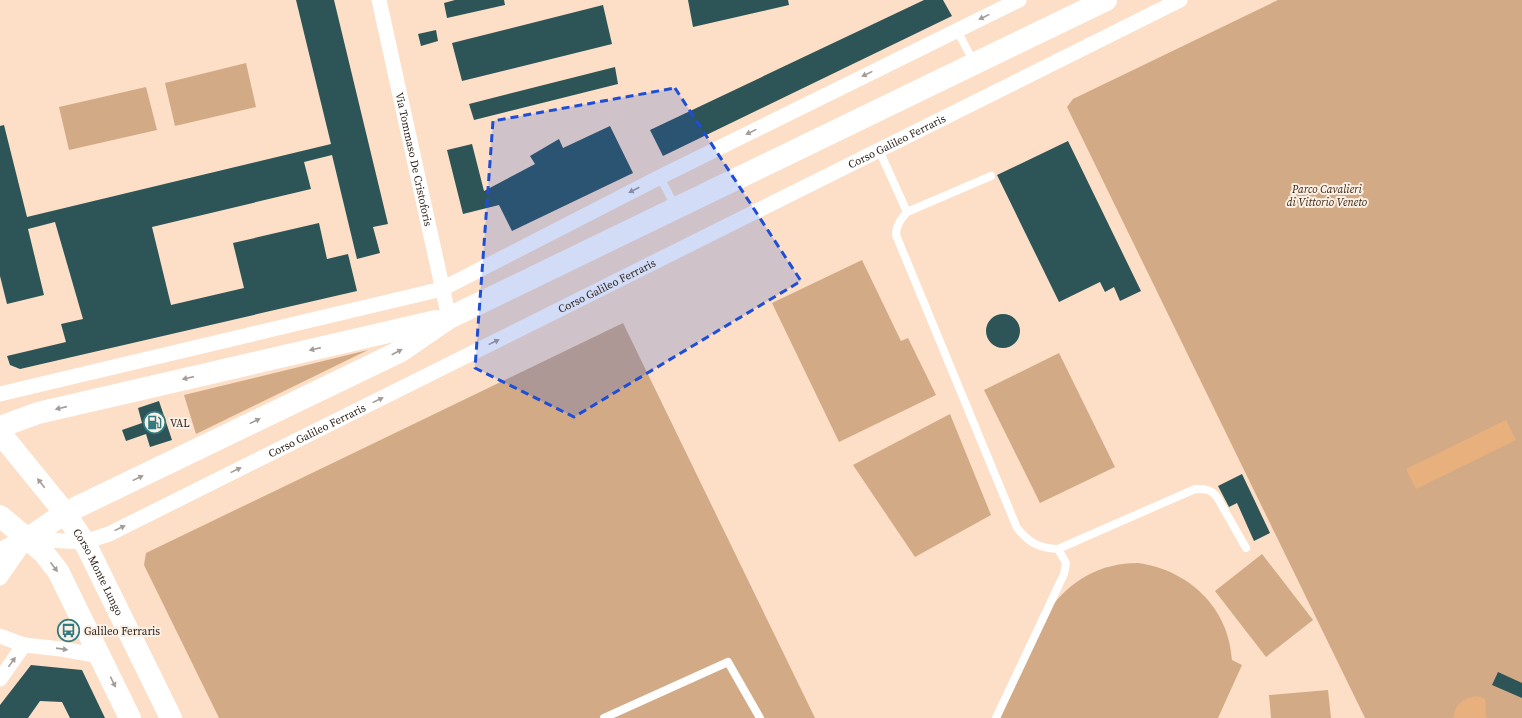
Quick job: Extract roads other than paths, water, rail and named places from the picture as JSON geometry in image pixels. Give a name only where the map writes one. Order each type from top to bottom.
[{"type":"main road","points":[[0,554],[27,539],[65,513],[400,351],[449,318],[1106,0]]},
{"type":"main road","points":[[0,427],[38,413],[449,318]]},
{"type":"main road","name":"Corso Monte Lungo","points":[[0,433],[65,513],[84,542],[172,718]]},
{"type":"main road","points":[[0,516],[43,552],[58,571],[130,718]]},
{"type":"main road","points":[[0,541],[7,542],[27,539]]},
{"type":"street","name":"Via Tommaso De Cristoforis","points":[[379,0],[449,318]]},
{"type":"street","points":[[0,394],[442,289],[660,177],[1019,0]]},
{"type":"street","name":"Corso Galileo Ferraris","points":[[27,539],[84,542],[116,530],[1180,0]]},
{"type":"street","points":[[0,578],[27,539]]},
{"type":"street","points":[[0,636],[24,645],[62,649],[100,656]]},
{"type":"street","points":[[0,678],[24,645]]},
{"type":"lane","points":[[957,30],[974,64]]},
{"type":"lane","points":[[879,150],[908,212]]},
{"type":"lane","points":[[991,176],[908,212],[900,220],[896,228],[896,235],[1017,528],[1026,539],[1037,545],[1046,548],[1058,549],[1195,489],[1204,489],[1214,493],[1217,497],[1246,548]]},
{"type":"lane","points":[[660,177],[676,208]]},
{"type":"lane","points":[[996,718],[1064,574],[1066,563],[1058,549]]},
{"type":"lane","points":[[604,718],[728,662],[760,718]]},
{"type":"place","name":"VAL","points":[[155,423]]},
{"type":"place","name":"Galileo Ferraris","points":[[69,631]]},
{"type":"park label","name":"Parco Cavalieri di Vittorio Veneto","points":[[1327,195]]}]
